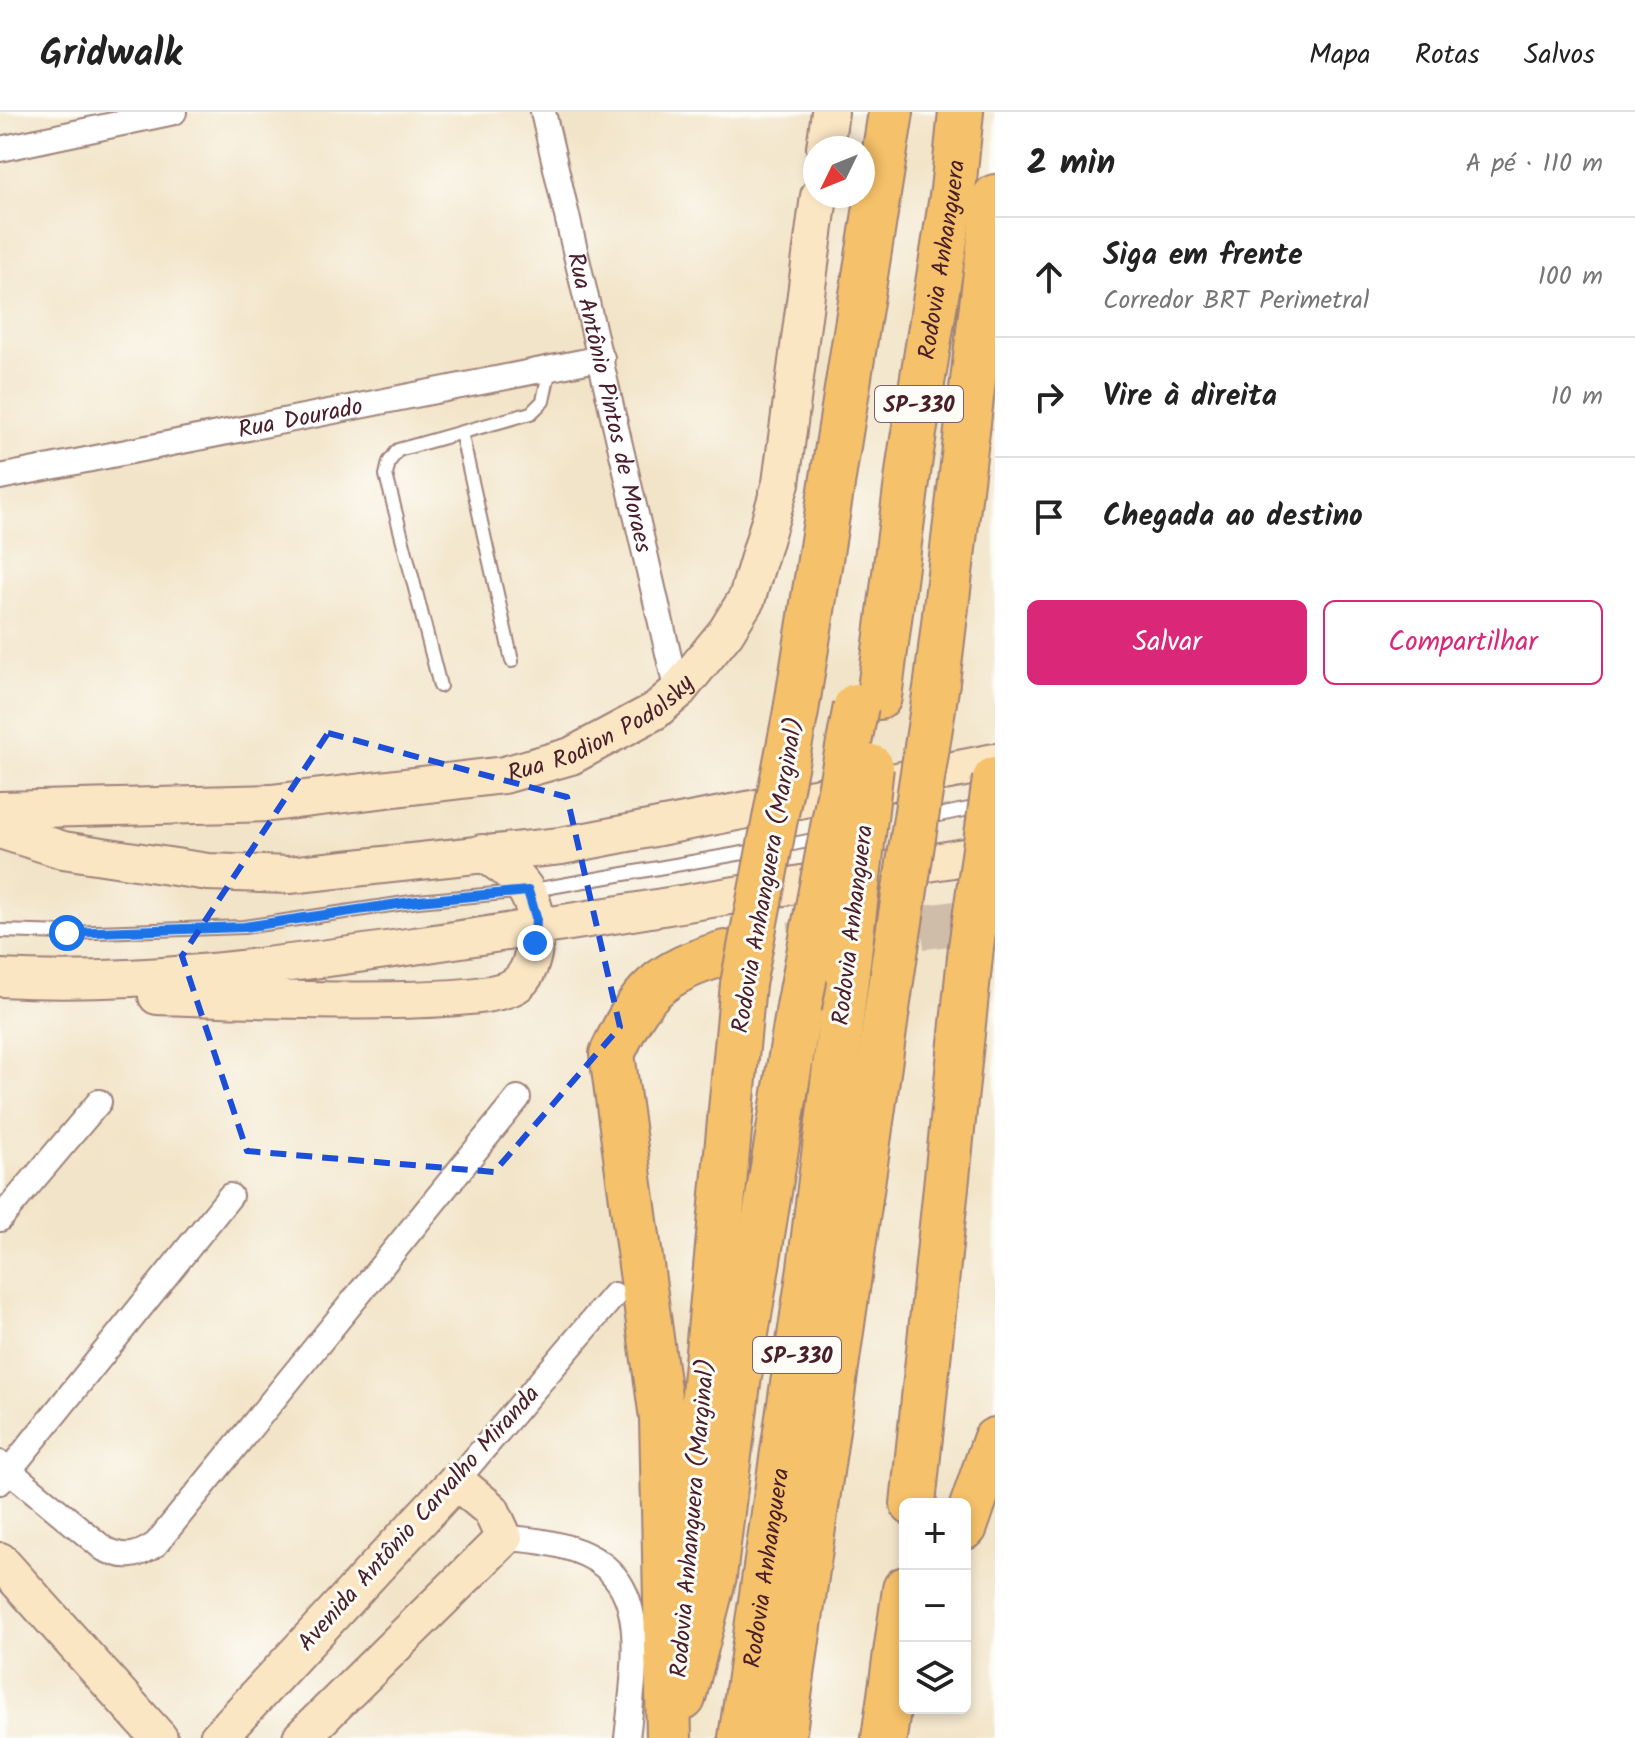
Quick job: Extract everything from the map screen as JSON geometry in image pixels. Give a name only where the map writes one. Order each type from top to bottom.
[{"type":"highway","name":"Rodovia Anhanguera (Marginal)","points":[[671,1738],[734,969],[796,711],[891,112]]},
{"type":"highway","name":"Rodovia Anhanguera","points":[[741,1738],[810,1268],[847,971],[867,701],[953,190],[961,112]]},
{"type":"highway","name":"Rodovia Anhanguera","points":[[783,1738],[893,967],[937,682],[995,197]]},
{"type":"highway","points":[[671,1738],[714,1576],[738,1383],[799,1007],[867,701]]},
{"type":"highway","points":[[914,1498],[971,947],[995,779]]},
{"type":"highway","points":[[671,1738],[662,1418],[612,1054],[627,1020],[667,975],[734,969]]},
{"type":"highway","points":[[971,1510],[995,1440]]},
{"type":"highway","points":[[884,1738],[899,1632]]},
{"type":"highway","points":[[901,1738],[907,1714]]},
{"type":"street","points":[[0,149],[174,112]]},
{"type":"street","name":"Rua Antônio Pintos de Moraes","points":[[543,112],[677,692]]},
{"type":"street","points":[[827,136],[830,112]]},
{"type":"street","name":"Rua Rodion Podolsky","points":[[0,810],[271,803],[504,775],[571,756],[655,711],[677,692],[726,632],[747,598],[781,483],[817,208]]},
{"type":"street","name":"Rua Dourado","points":[[0,477],[602,358]]},
{"type":"street","points":[[0,830],[63,850],[208,872],[289,875],[561,846],[995,762]]},
{"type":"street","points":[[0,978],[77,982],[273,966],[536,930],[995,852]]},
{"type":"street","points":[[77,982],[138,996],[454,999],[491,994],[518,983],[530,965],[536,930],[528,891],[506,866],[482,853]]},
{"type":"street","points":[[230,1196],[3,1472],[104,1549],[120,1556],[139,1555],[156,1544],[518,1098]]},
{"type":"street","points":[[0,1219],[99,1102]]},
{"type":"street","name":"Avenida Antônio Carvalho Miranda","points":[[218,1738],[456,1481],[614,1295]]},
{"type":"street","points":[[456,1481],[491,1510],[504,1538]]},
{"type":"street","points":[[301,1738],[504,1538],[551,1540],[583,1553],[616,1575],[634,1612],[634,1682],[627,1738]]},
{"type":"street","points":[[0,1561],[159,1738]]},
{"type":"lane","points":[[440,686],[386,468],[398,450],[536,410],[543,401],[550,368]]},
{"type":"lane","points":[[461,432],[512,661]]},
{"type":"lane","points":[[904,822],[995,804]]},
{"type":"lane","points":[[0,931],[67,933],[244,927],[418,901],[528,891],[874,828]]},
{"type":"highlighted area","points":[[328,733],[567,797],[620,1027],[494,1172],[247,1151],[182,956]]},
{"type":"tunnel","points":[[725,953],[995,918]]},
{"type":"route","points":[[67,933],[244,927],[418,901],[528,891],[536,917],[535,943]]}]
